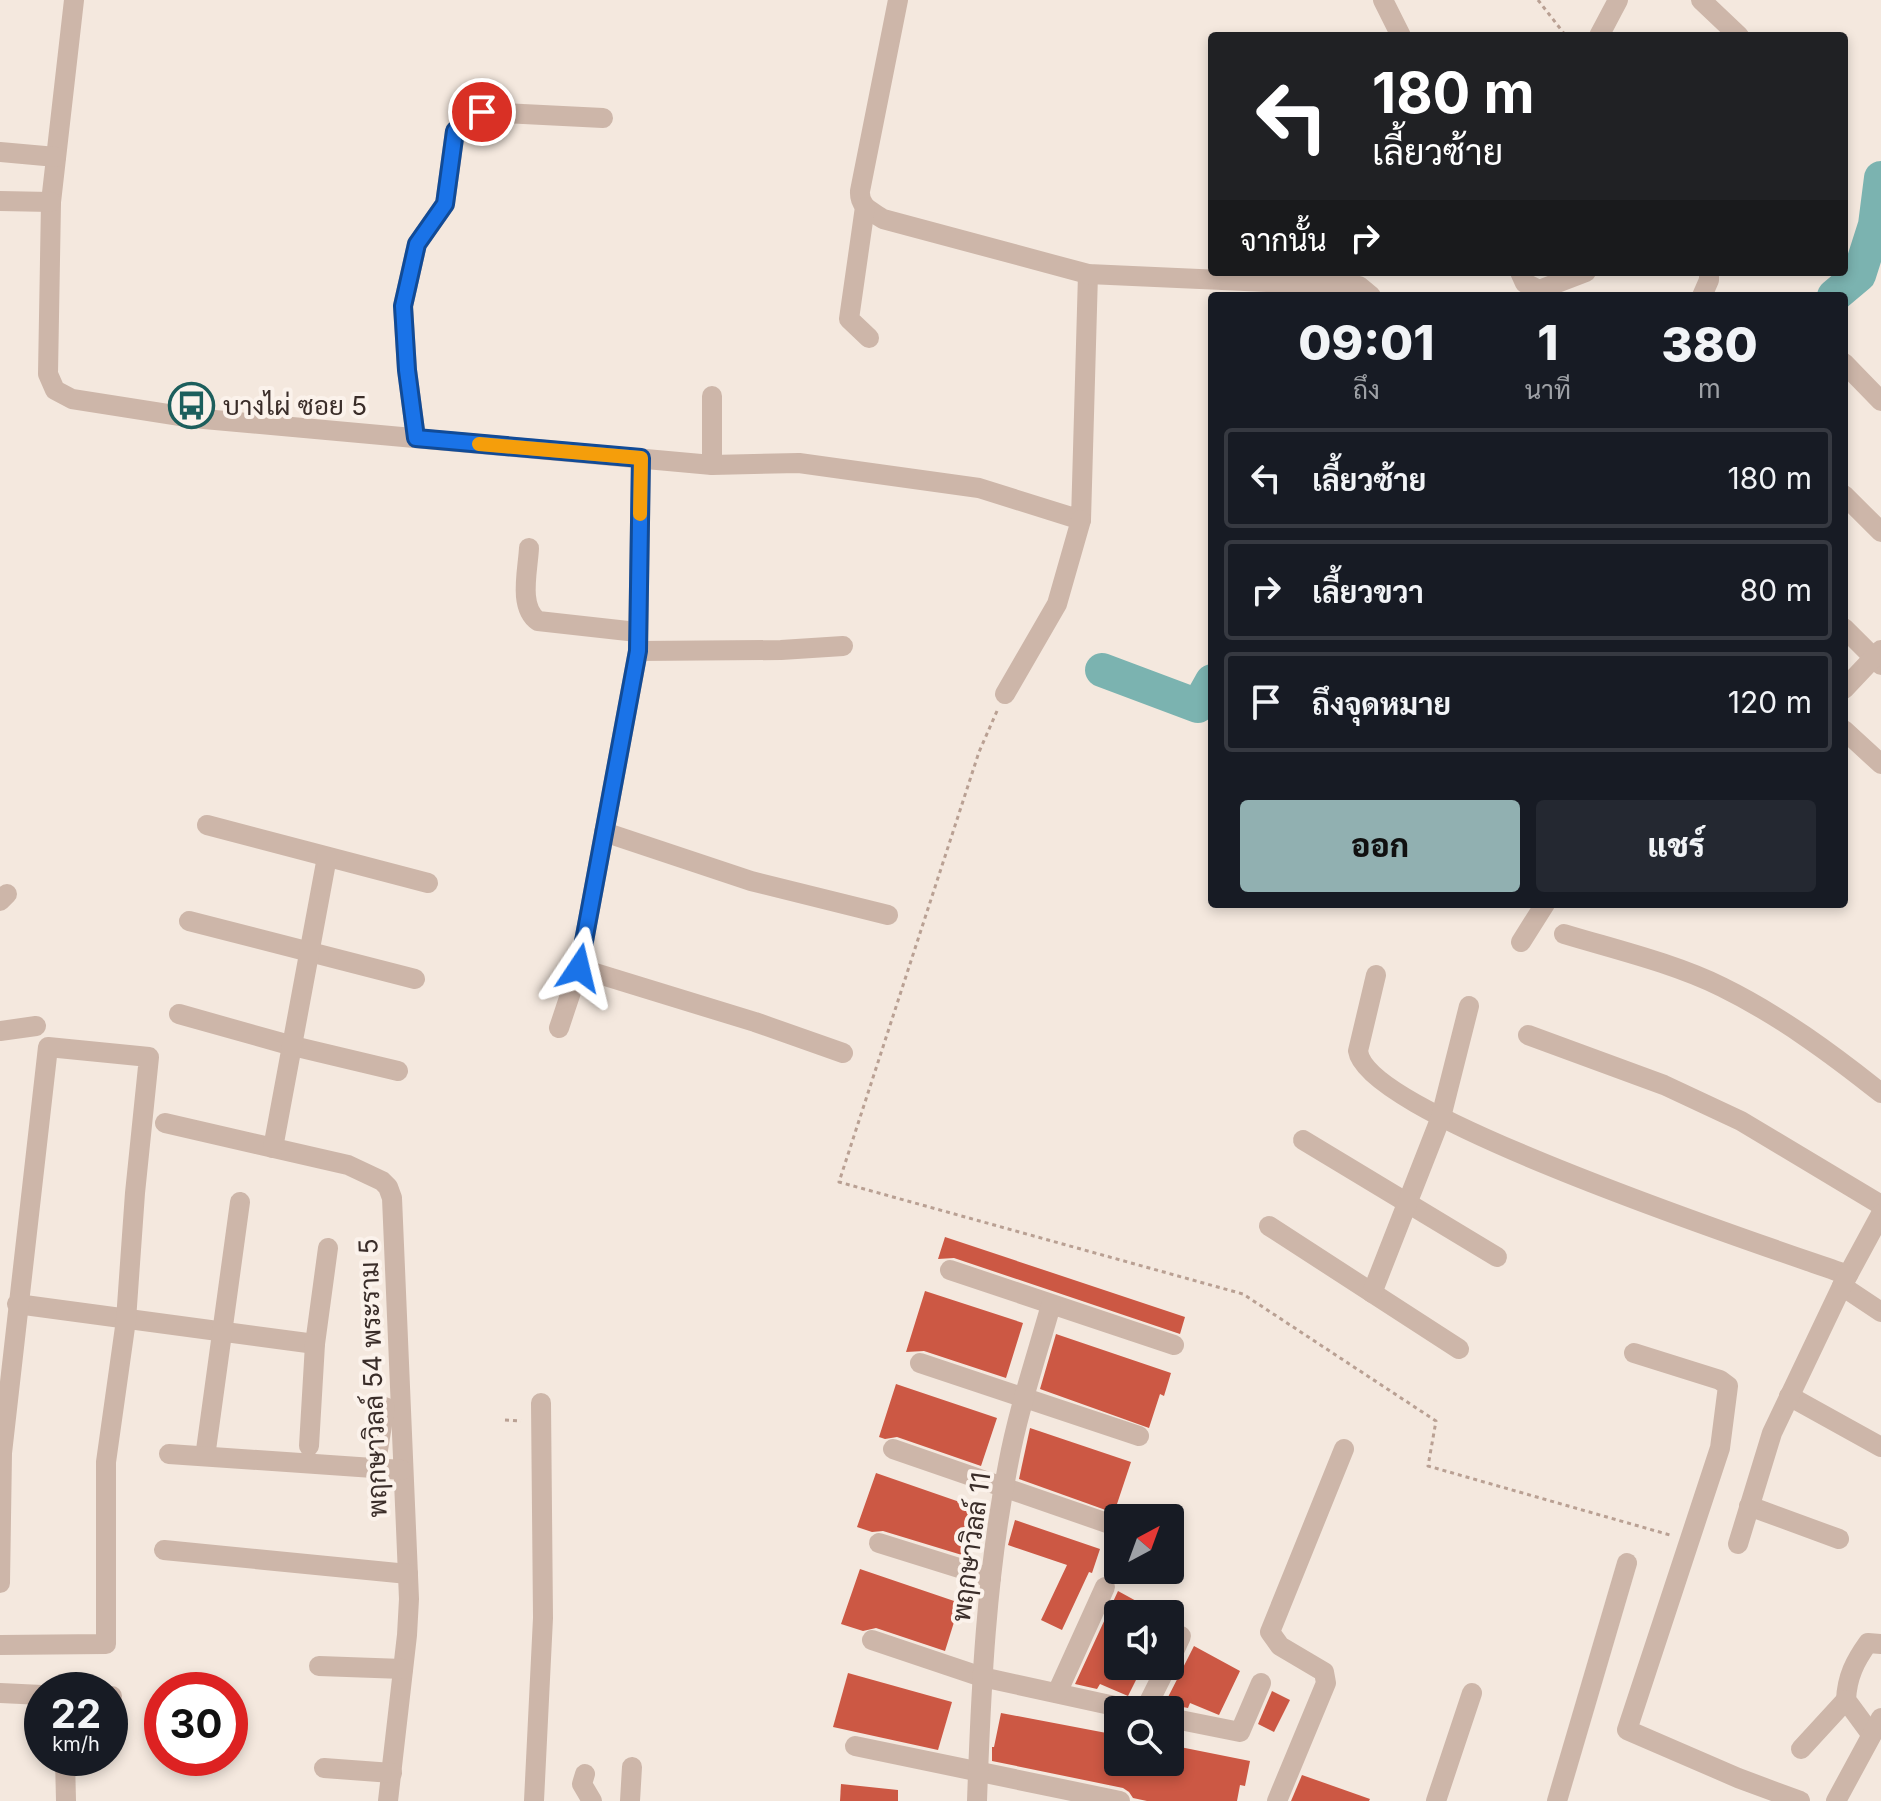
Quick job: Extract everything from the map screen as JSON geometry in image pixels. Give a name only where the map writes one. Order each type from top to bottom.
[{"type":"street","points":[[74,0],[51,202],[48,374],[55,390],[72,399],[193,418],[712,465],[799,463],[979,488],[1081,520]]},
{"type":"street","points":[[898,0],[860,191],[860,200],[865,207],[883,219],[1088,274],[1359,286],[1366,292]]},
{"type":"street","points":[[1383,0],[1399,32]]},
{"type":"street","points":[[1601,32],[1618,0]]},
{"type":"street","points":[[1701,0],[1735,32]]},
{"type":"street","points":[[416,438],[403,306],[417,244],[445,204],[455,131],[482,112],[603,118]]},
{"type":"street","points":[[0,152],[56,157]]},
{"type":"street","points":[[0,201],[51,202]]},
{"type":"street","points":[[865,207],[849,319],[869,338]]},
{"type":"street","points":[[1005,694],[1057,604],[1081,520],[1088,274]]},
{"type":"street","points":[[1522,276],[1525,283],[1539,290],[1576,276]]},
{"type":"street","points":[[1848,367],[1881,401]]},
{"type":"street","points":[[712,396],[712,465]]},
{"type":"street","points":[[559,1028],[579,968],[637,642],[641,458]]},
{"type":"street","points":[[1848,499],[1881,532]]},
{"type":"street","points":[[529,548],[526,603],[529,615],[538,621],[637,642],[781,650],[843,646]]},
{"type":"street","points":[[1848,631],[1879,657],[1848,685]]},
{"type":"street","points":[[1848,734],[1881,764]]},
{"type":"street","points":[[207,825],[428,883]]},
{"type":"street","points":[[604,832],[751,881],[888,915]]},
{"type":"street","points":[[273,1148],[327,857]]},
{"type":"street","points":[[1521,942],[1542,908]]},
{"type":"street","points":[[189,921],[415,979]]},
{"type":"street","points":[[1564,934],[1663,964],[1721,987],[1815,1044],[1881,1093]]},
{"type":"street","points":[[579,968],[755,1022],[843,1053]]},
{"type":"street","points":[[1376,975],[1358,1051],[1359,1060],[1380,1081],[1441,1117],[1551,1167],[1845,1280],[1881,1312]]},
{"type":"street","points":[[1372,1293],[1441,1117],[1469,1006]]},
{"type":"street","points":[[179,1014],[398,1071]]},
{"type":"street","points":[[0,1031],[36,1026]]},
{"type":"street","points":[[1528,1035],[1664,1085],[1741,1121],[1881,1205]]},
{"type":"street","points":[[0,1583],[1,1453],[48,1047],[149,1057],[126,1320],[106,1462],[106,1644],[0,1645]]},
{"type":"street","name":"พฤกษาวิลล์ 54 พระราม 5","points":[[165,1123],[348,1165],[382,1181],[392,1198],[408,1574],[407,1635],[388,1801]]},
{"type":"street","points":[[1303,1140],[1497,1257]]},
{"type":"street","points":[[206,1450],[240,1202]]},
{"type":"street","points":[[1738,1544],[1761,1461],[1789,1396],[1881,1214]]},
{"type":"street","points":[[1269,1226],[1459,1349]]},
{"type":"street","points":[[309,1446],[315,1344],[328,1248]]},
{"type":"street","points":[[950,1270],[1174,1345]]},
{"type":"street","points":[[17,1304],[315,1344]]},
{"type":"street","name":"พฤกษาวิลล์ 11","points":[[977,1801],[982,1677],[991,1578],[1004,1488],[1024,1396],[1051,1305]]},
{"type":"street","points":[[1634,1353],[1720,1380],[1728,1386],[1720,1448],[1627,1730],[1800,1801]]},
{"type":"street","points":[[920,1363],[1139,1436]]},
{"type":"street","points":[[1789,1396],[1881,1447]]},
{"type":"street","points":[[534,1801],[543,1618],[541,1403]]},
{"type":"street","points":[[375,1468],[385,1407]]},
{"type":"street","points":[[893,1449],[1104,1522]]},
{"type":"street","points":[[1277,1801],[1326,1677],[1324,1672],[1280,1646],[1270,1632],[1344,1449]]},
{"type":"street","points":[[169,1454],[402,1470]]},
{"type":"street","points":[[1749,1506],[1839,1539]]},
{"type":"street","points":[[879,1543],[991,1578]]},
{"type":"street","points":[[164,1550],[408,1574]]},
{"type":"street","points":[[1557,1801],[1627,1563]]},
{"type":"street","points":[[1057,1693],[1105,1587]]},
{"type":"street","points":[[872,1640],[982,1677],[1104,1704]]},
{"type":"street","points":[[1801,1749],[1846,1700],[1847,1683],[1854,1664],[1868,1643],[1881,1644]]},
{"type":"street","points":[[319,1666],[403,1669]]},
{"type":"street","points":[[1184,1720],[1249,1732],[1261,1683]]},
{"type":"street","points":[[0,1693],[24,1694]]},
{"type":"street","points":[[1436,1801],[1472,1693]]},
{"type":"street","points":[[1836,1801],[1876,1726],[1846,1700]]},
{"type":"street","points":[[855,1746],[1120,1801]]},
{"type":"street","points":[[630,1801],[632,1767]]},
{"type":"street","points":[[324,1768],[392,1773]]},
{"type":"street","points":[[585,1774],[582,1784],[592,1801]]},
{"type":"street","points":[[65,1776],[66,1801]]},
{"type":"path","points":[[1538,0],[1563,32]]},
{"type":"path","points":[[1005,694],[979,752],[839,1182],[1243,1294],[1436,1421],[1428,1466],[1689,1540]]},
{"type":"building","points":[[945,1237],[1185,1317],[1180,1334],[954,1258],[938,1259]]},
{"type":"building","points":[[925,1291],[1023,1323],[1006,1378],[924,1351],[906,1352]]},
{"type":"building","points":[[1056,1334],[1171,1373],[1164,1396],[1160,1394],[1149,1428],[1040,1389]]},
{"type":"building","points":[[896,1384],[997,1418],[981,1466],[897,1437],[879,1437]]},
{"type":"building","points":[[1030,1428],[1131,1462],[1117,1504],[1104,1504],[1104,1509],[1019,1479]]},
{"type":"building","points":[[876,1473],[977,1508],[962,1555],[883,1531],[872,1532],[857,1527]]},
{"type":"building","points":[[1015,1520],[1100,1549],[1092,1573],[1089,1572],[1062,1630],[1041,1620],[1067,1565],[1008,1545]]},
{"type":"building","points":[[860,1569],[960,1603],[945,1651],[876,1628],[863,1631],[841,1624]]},
{"type":"building","points":[[1118,1591],[1134,1600],[1114,1600]]},
{"type":"building","points":[[1104,1621],[1104,1680],[1136,1680],[1128,1696],[1100,1684],[1097,1689],[1075,1684]]},
{"type":"building","points":[[1194,1646],[1240,1671],[1219,1715],[1190,1703],[1188,1708],[1184,1707],[1184,1696],[1169,1696],[1177,1680],[1184,1680],[1184,1666]]},
{"type":"building","points":[[848,1673],[952,1702],[938,1750],[833,1727]]},
{"type":"building","points":[[1272,1691],[1290,1700],[1274,1732],[1258,1724]]},
{"type":"building","points":[[1001,1713],[1104,1733],[1104,1776],[1184,1776],[1184,1748],[1250,1761],[1245,1786],[1240,1785],[1237,1801],[1147,1801],[1133,1798],[1123,1788],[992,1761]]},
{"type":"building","points":[[1302,1775],[1370,1799],[1291,1801]]},
{"type":"building","points":[[841,1784],[898,1790],[898,1801],[840,1801]]},
{"type":"waterway","points":[[1839,292],[1859,275],[1875,225],[1881,178]]},
{"type":"waterway","points":[[1102,670],[1198,706],[1208,688]]},
{"type":"slow traffic","points":[[479,444],[641,458],[640,514]]},
{"type":"place","name":"บางไผ่ ซอย 5","points":[[192,406]]},
{"type":"route","points":[[482,112],[455,131],[445,204],[417,244],[403,306],[416,438],[641,458],[638,651],[579,968]]}]
